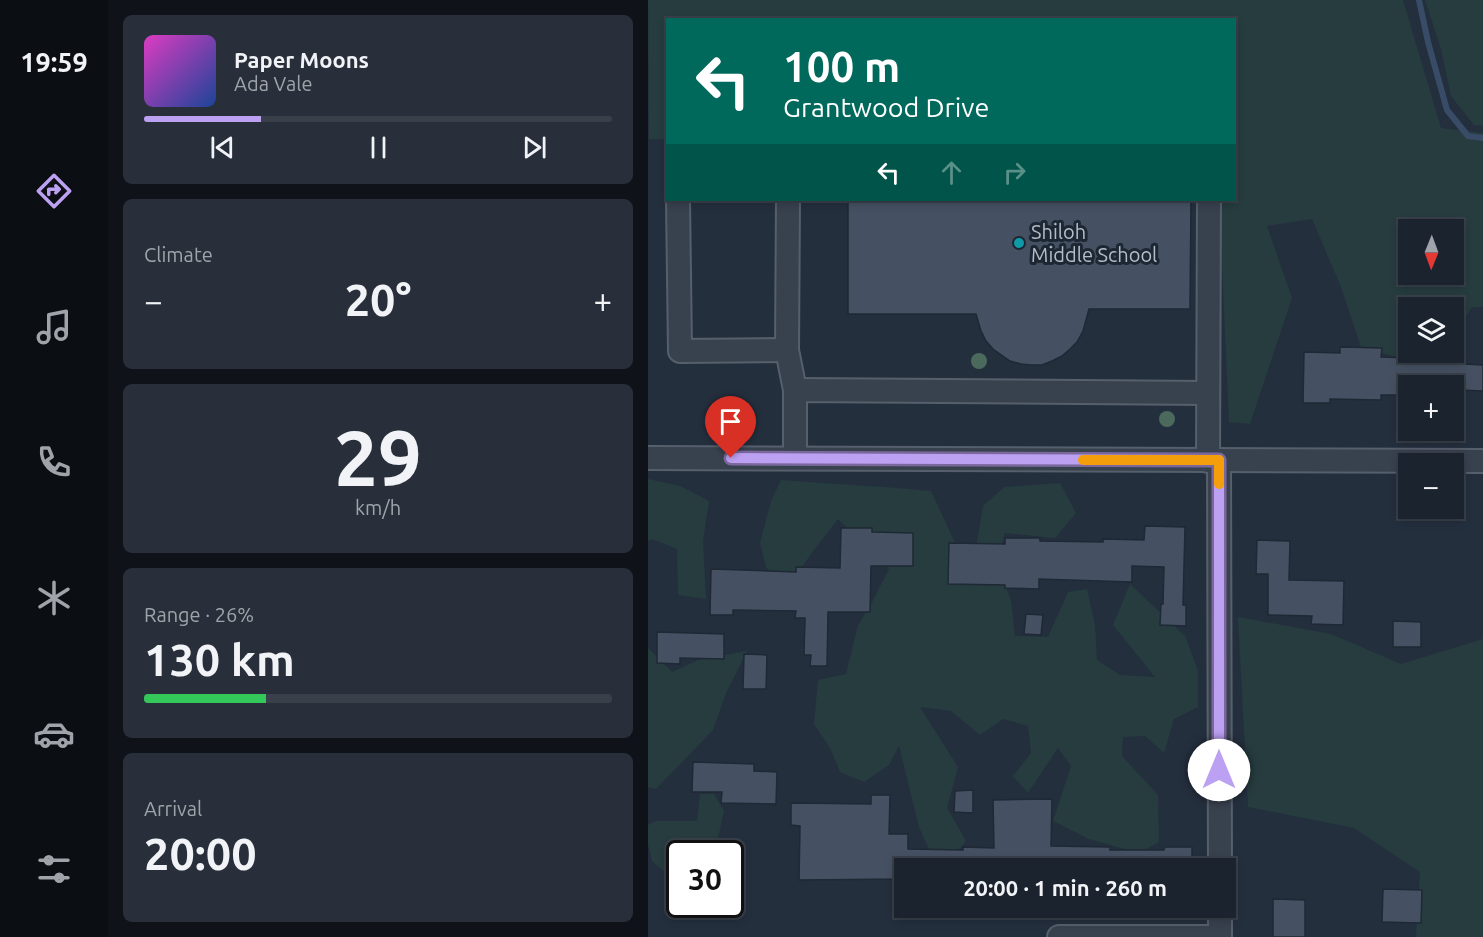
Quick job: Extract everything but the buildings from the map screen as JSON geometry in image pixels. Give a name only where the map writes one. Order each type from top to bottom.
[{"type":"street","points":[[678,201],[680,351],[787,350]]},
{"type":"street","points":[[788,201],[787,350],[795,390],[795,458]]},
{"type":"street","points":[[1209,201],[1208,393],[1213,461],[1220,858]]},
{"type":"street","points":[[795,390],[1208,393]]},
{"type":"street","points":[[648,458],[1483,461]]},
{"type":"street","points":[[1059,937],[1220,937],[1220,918]]},
{"type":"green space","points":[[648,0],[1403,0],[1441,128],[1483,133],[1483,307],[1472,307],[1464,319],[1464,297],[1398,297],[1398,357],[1361,347],[1341,287],[1312,219],[1267,226],[1292,298],[1250,424],[1229,422],[1219,201],[1236,201],[1236,18],[666,18],[666,139],[649,139]]},
{"type":"green space","points":[[1425,0],[1483,0],[1483,126],[1474,125],[1451,96],[1441,49]]},
{"type":"green space","points":[[648,479],[680,486],[709,501],[703,541],[706,599],[678,595],[677,549],[652,539],[648,541]]},
{"type":"green space","points":[[781,480],[931,491],[958,549],[975,553],[983,506],[1004,487],[1060,483],[1076,513],[1055,538],[1005,533],[996,563],[1011,600],[1015,636],[1048,637],[1068,592],[1087,589],[1095,625],[1097,660],[1120,675],[1155,677],[1113,625],[1130,584],[1185,636],[1198,671],[1198,707],[1174,719],[1164,753],[1145,736],[1123,737],[1122,756],[1158,795],[1159,842],[1139,853],[1089,839],[1053,821],[1071,766],[1058,748],[1028,793],[1013,776],[1031,753],[1028,726],[1003,719],[980,735],[951,711],[920,707],[958,767],[947,808],[966,841],[953,856],[932,856],[919,827],[899,746],[889,765],[864,782],[840,772],[830,748],[814,724],[818,680],[846,674],[858,625],[889,569],[838,519],[787,588],[766,567],[760,543],[771,501]]},
{"type":"green space","points":[[1238,617],[1331,634],[1401,664],[1483,639],[1483,937],[1416,937],[1420,872],[1354,828],[1248,807]]},
{"type":"green space","points":[[648,648],[672,672],[698,660],[747,651],[726,693],[713,730],[656,789],[648,787]]},
{"type":"green space","points":[[700,794],[714,794],[724,811],[718,838],[715,840],[666,840],[666,870],[664,871],[652,861],[648,844],[648,825],[656,821],[697,821]]},
{"type":"waterway","points":[[1419,0],[1447,110],[1468,136],[1483,138]]},
{"type":"slow traffic","points":[[1083,460],[1219,460],[1219,484]]},
{"type":"place","name":"Shiloh Middle School","points":[[1019,243]]},
{"type":"route","points":[[731,458],[1219,460],[1219,770]]}]
